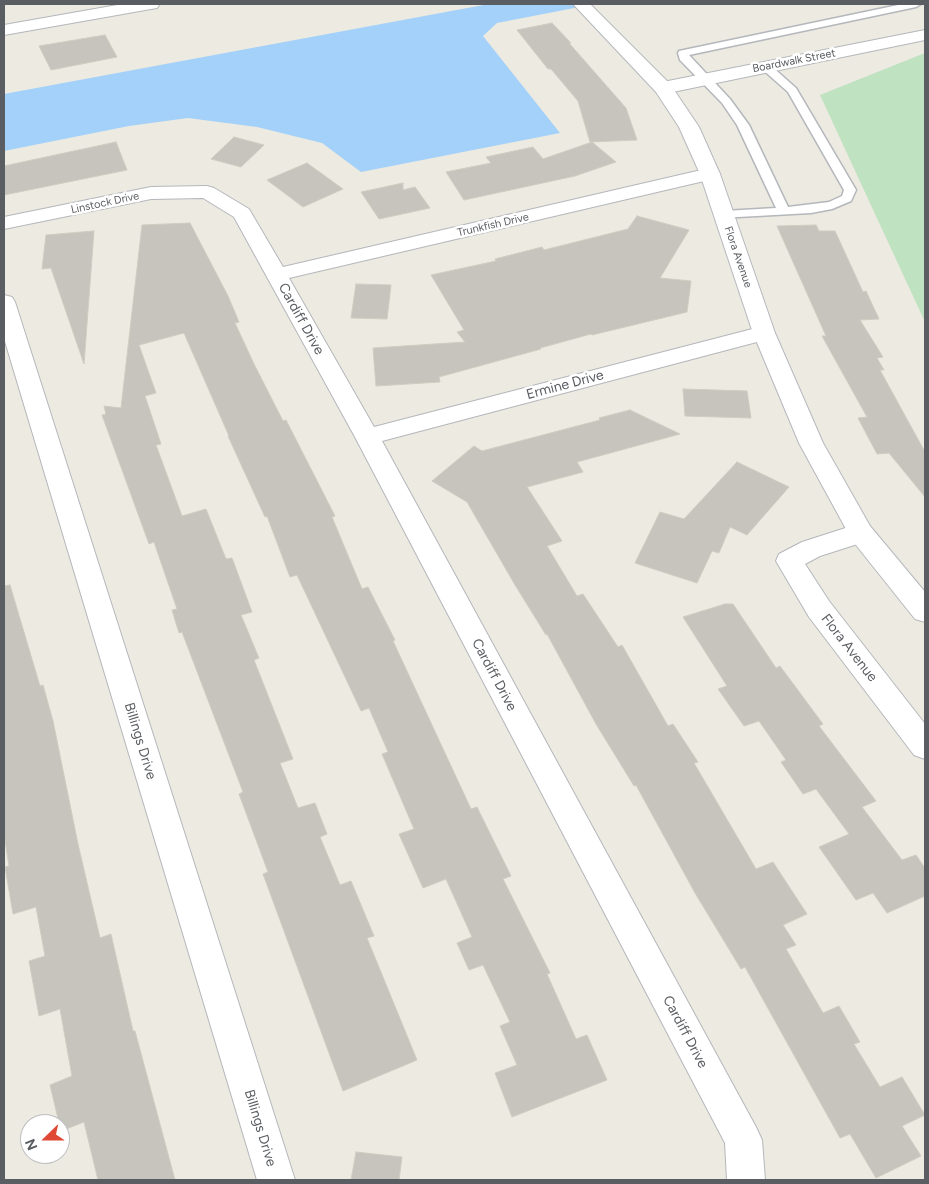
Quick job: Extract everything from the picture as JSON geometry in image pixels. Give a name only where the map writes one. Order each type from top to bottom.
[{"type":"street","points":[[4,30],[143,4]]},
{"type":"street","name":"Flora Avenue","points":[[586,9],[663,88],[689,127],[710,174],[764,333],[811,442],[861,533],[925,611]]},
{"type":"street","name":"Boardwalk Street","points":[[663,88],[925,35]]},
{"type":"street","name":"Trunkfish Drive","points":[[276,275],[710,174]]},
{"type":"street","name":"Cardiff Drive","points":[[207,192],[242,213],[367,437],[743,1140],[746,1180]]},
{"type":"street","name":"Linstock Drive","points":[[4,224],[151,193],[207,192]]},
{"type":"street","name":"Billings Drive","points":[[4,302],[276,1180]]},
{"type":"street","name":"Ermine Drive","points":[[367,437],[764,333]]},
{"type":"street","name":"Flora Avenue","points":[[861,533],[811,549],[788,561],[819,609],[925,746]]},
{"type":"lane","points":[[784,211],[743,125],[726,101],[684,58],[683,53],[916,4]]},
{"type":"lane","points":[[724,215],[784,211],[832,205],[847,198],[850,190],[792,90],[766,67]]},
{"type":"green space","points":[[925,53],[925,322],[820,95]]},
{"type":"water","points":[[489,4],[595,4],[497,23],[483,36],[560,133],[361,172],[322,143],[257,127],[188,118],[129,126],[4,151],[4,94]]},
{"type":"building","points":[[552,23],[626,108],[637,140],[590,142],[578,101],[551,69],[548,69],[517,30]]},
{"type":"building","points":[[105,35],[117,57],[51,70],[39,46]]},
{"type":"building","points":[[234,137],[264,145],[241,167],[211,159]]},
{"type":"building","points":[[116,142],[127,170],[4,195],[4,166]]},
{"type":"building","points":[[592,142],[616,162],[575,176],[464,200],[446,172],[491,163],[486,157],[533,147],[543,159]]},
{"type":"building","points":[[307,163],[343,189],[303,207],[267,180]]},
{"type":"building","points":[[403,183],[403,190],[415,187],[430,208],[379,219],[361,192]]},
{"type":"building","points":[[637,216],[689,230],[660,278],[691,281],[687,312],[540,348],[439,377],[440,382],[376,386],[373,348],[465,342],[457,332],[464,330],[431,275],[496,261],[495,259],[542,247],[544,250],[628,229]]},
{"type":"building","points":[[190,223],[228,296],[239,322],[235,323],[254,364],[283,421],[286,420],[335,516],[332,517],[362,589],[368,587],[395,640],[393,641],[471,809],[477,807],[511,876],[503,879],[550,973],[547,974],[576,1039],[587,1035],[607,1080],[512,1117],[495,1073],[517,1065],[500,1026],[510,1022],[483,965],[469,970],[457,943],[472,937],[446,879],[423,888],[399,834],[414,829],[382,754],[388,752],[369,708],[361,711],[297,575],[290,577],[267,516],[265,517],[228,436],[184,333],[139,345],[156,393],[145,396],[161,444],[156,445],[182,516],[206,509],[226,559],[232,558],[252,612],[241,615],[259,658],[254,660],[293,759],[280,763],[298,808],[315,803],[327,834],[320,837],[340,885],[351,881],[374,936],[367,938],[417,1060],[343,1091],[263,874],[268,872],[239,794],[243,792],[182,632],[179,633],[172,610],[177,609],[154,542],[149,544],[102,415],[106,414],[104,406],[121,408],[142,225]]},
{"type":"building","points":[[816,225],[819,231],[835,231],[863,292],[866,291],[879,319],[860,320],[883,357],[877,358],[884,370],[880,370],[925,452],[925,497],[889,453],[877,454],[858,418],[867,417],[822,336],[826,336],[777,226]]},
{"type":"building","points":[[94,231],[84,364],[51,268],[42,269],[46,235]]},
{"type":"building","points":[[356,284],[391,285],[387,319],[351,318]]},
{"type":"building","points":[[683,389],[747,391],[751,418],[685,416]]},
{"type":"building","points":[[630,410],[680,434],[577,462],[583,472],[527,487],[562,541],[547,546],[577,596],[583,594],[618,647],[622,645],[668,726],[673,724],[698,762],[694,763],[756,869],[773,862],[807,914],[783,925],[796,945],[786,949],[823,1013],[839,1006],[860,1042],[854,1044],[880,1087],[902,1077],[925,1115],[902,1126],[921,1156],[876,1178],[850,1134],[840,1138],[745,967],[741,969],[695,893],[636,785],[634,786],[596,724],[547,634],[515,585],[467,502],[432,481],[474,446],[482,451],[600,420],[599,418]]},
{"type":"building","points":[[737,462],[789,487],[747,535],[730,527],[719,553],[712,551],[697,583],[635,563],[660,512],[684,519]]},
{"type":"building","points":[[10,585],[40,686],[43,685],[53,721],[78,844],[100,938],[111,934],[133,1031],[135,1031],[175,1180],[98,1180],[84,1122],[70,1127],[70,1114],[57,1114],[50,1085],[72,1076],[60,1009],[39,1016],[29,961],[45,956],[36,907],[13,914],[5,867],[9,866],[4,834],[4,586]]},
{"type":"building","points":[[725,604],[733,604],[776,668],[780,666],[823,724],[819,726],[876,801],[862,807],[902,860],[916,855],[925,868],[925,896],[887,913],[873,893],[856,900],[819,847],[849,834],[816,789],[803,794],[781,762],[786,760],[759,721],[744,726],[718,689],[727,686],[683,617]]},
{"type":"building","points":[[356,1152],[402,1157],[399,1180],[351,1180]]}]
